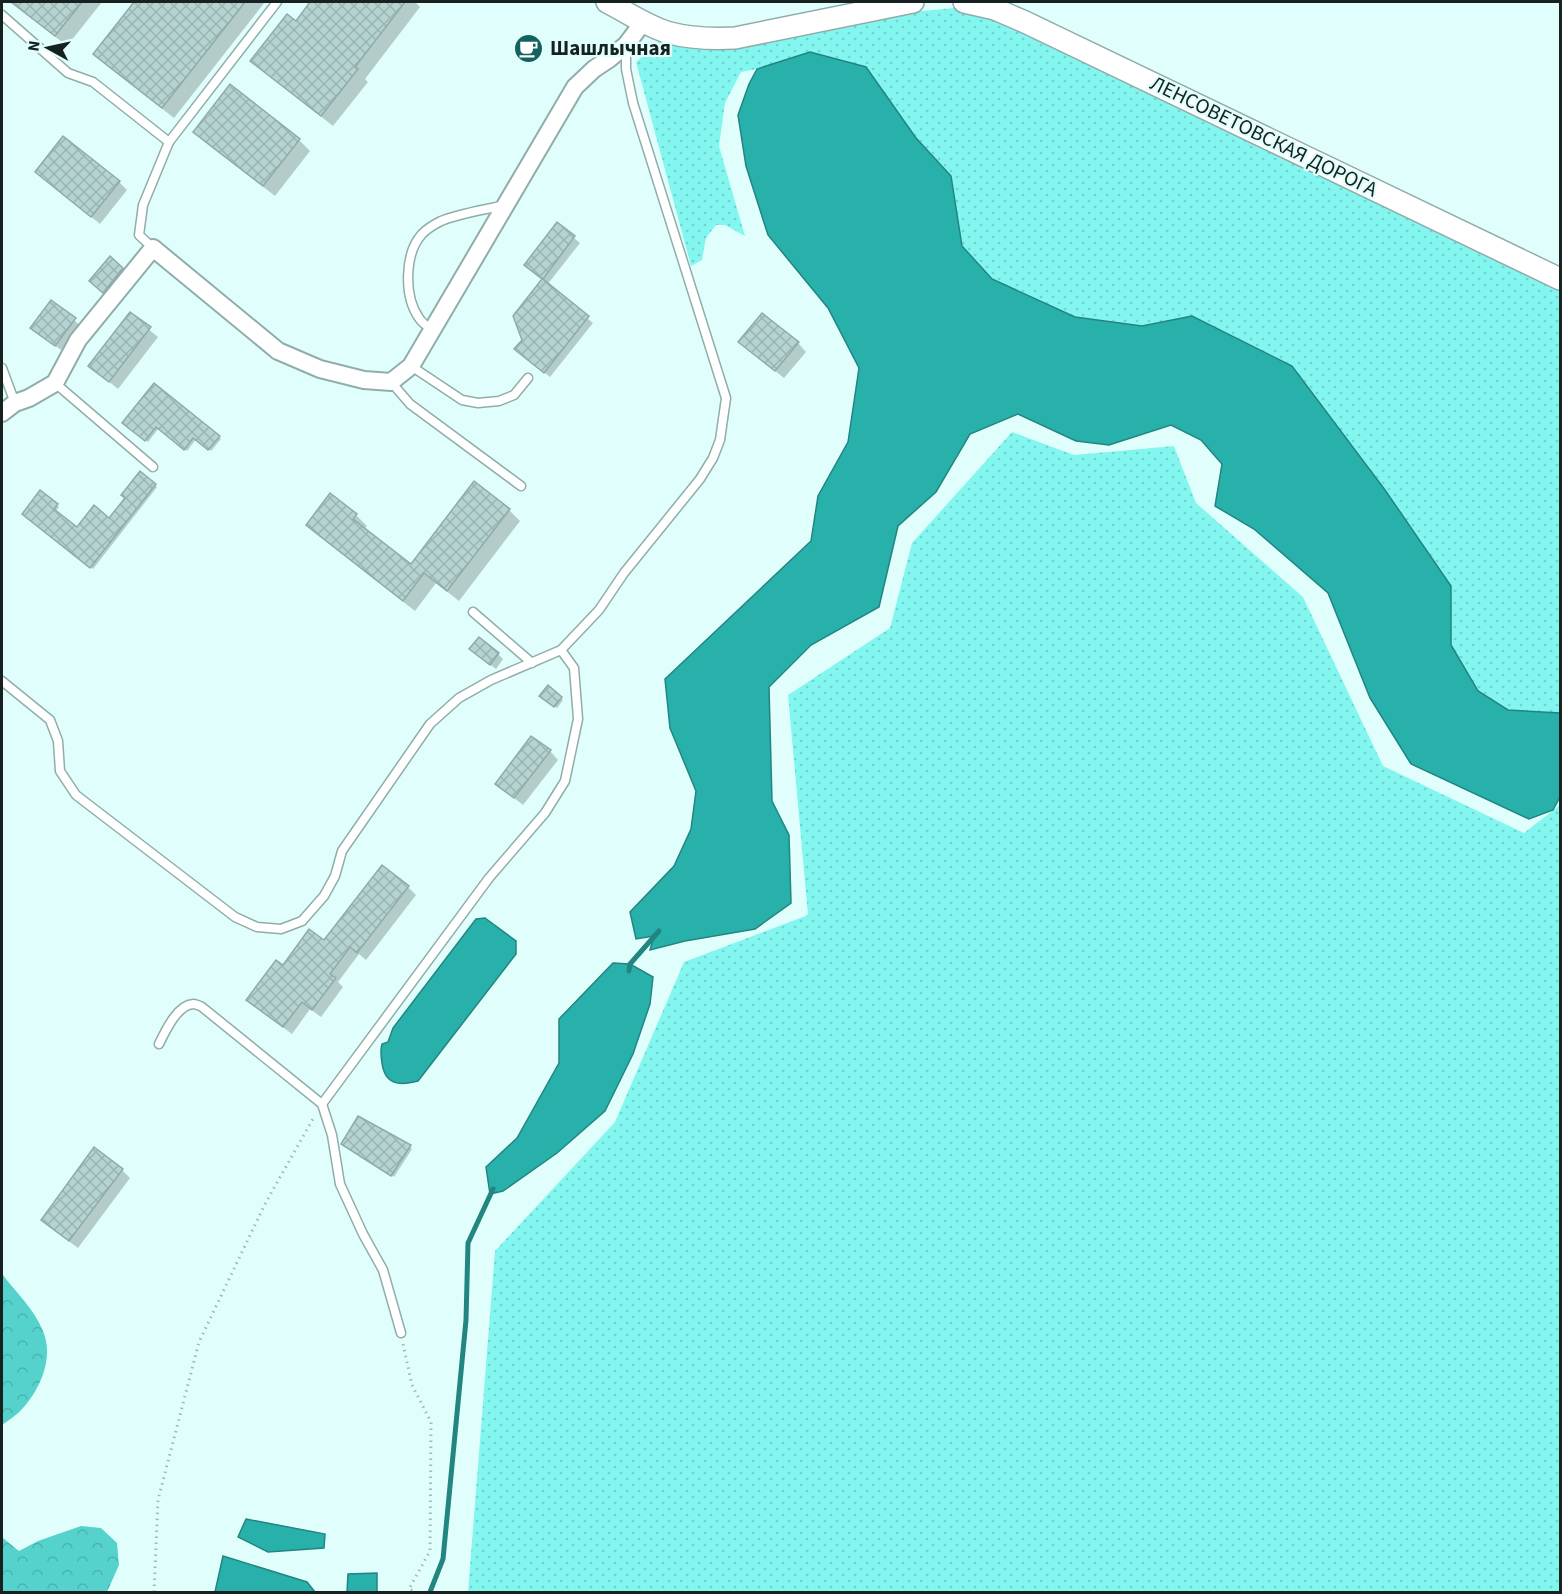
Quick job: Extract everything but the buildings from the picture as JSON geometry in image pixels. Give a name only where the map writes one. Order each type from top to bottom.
[{"type":"street","points":[[607,2],[668,32],[698,39],[735,38],[913,2]]},
{"type":"street","name":"ЛЕНСОВЕТОВСКАЯ ДОРОГА","points":[[964,2],[995,9],[1025,22],[1560,279]]},
{"type":"street","points":[[2,413],[15,402],[29,398],[55,383],[78,340],[153,248],[278,351],[320,369],[364,380],[391,382],[411,366],[575,87],[594,69],[626,45],[644,21]]},
{"type":"lane","points":[[153,248],[139,235],[142,205],[169,142],[277,2]]},
{"type":"lane","points":[[2,15],[68,73],[93,82],[169,142]]},
{"type":"lane","points":[[2,681],[50,720],[58,741],[60,771],[76,795],[235,917],[257,927],[280,929],[302,921],[324,896],[335,876],[342,851],[430,724],[459,698],[490,680],[561,650],[599,610],[624,573],[681,505],[713,458],[720,440],[726,398],[633,103],[626,69],[626,45]]},
{"type":"lane","points":[[433,330],[419,319],[409,299],[408,279],[411,255],[422,235],[440,222],[467,213],[505,205]]},
{"type":"lane","points":[[411,366],[462,400],[478,403],[499,401],[514,395],[528,378]]},
{"type":"lane","points":[[2,368],[15,402]]},
{"type":"lane","points":[[391,382],[410,404],[521,486]]},
{"type":"lane","points":[[55,383],[153,467]]},
{"type":"lane","points":[[473,612],[532,663]]},
{"type":"lane","points":[[322,1104],[489,878],[545,813],[565,781],[578,719],[573,668],[561,650]]},
{"type":"lane","points":[[159,1044],[170,1022],[184,1007],[194,1004],[202,1007],[322,1104],[332,1135],[340,1184],[383,1270],[401,1333]]},
{"type":"path","points":[[154,1593],[158,1500],[199,1342],[266,1204],[322,1104]]},
{"type":"path","points":[[401,1333],[412,1385],[431,1422],[430,1551],[409,1589],[415,1593]]},
{"type":"shaded area","points":[[954,8],[984,16],[1028,34],[1210,124],[1560,289],[1560,713],[1508,710],[1478,691],[1451,645],[1451,586],[1385,490],[1292,366],[1192,316],[1142,326],[1075,317],[992,279],[962,247],[951,176],[916,138],[866,67],[810,52],[741,72],[725,103],[719,146],[745,236],[725,225],[716,225],[706,238],[702,260],[691,266],[636,62],[658,42],[700,48],[738,48],[911,12]]},
{"type":"shaded area","points":[[810,52],[866,67],[916,138],[951,176],[962,246],[992,279],[1075,317],[1142,326],[1192,316],[1292,366],[1385,490],[1451,586],[1451,645],[1478,691],[1508,710],[1560,713],[1560,797],[1553,810],[1529,819],[1411,764],[1370,698],[1328,593],[1254,529],[1215,506],[1222,464],[1201,440],[1171,425],[1109,445],[1076,441],[1018,414],[970,434],[936,492],[898,526],[879,607],[811,645],[769,687],[772,801],[789,835],[791,903],[755,929],[685,941],[650,950],[654,936],[636,939],[630,912],[674,866],[691,829],[696,791],[670,728],[665,679],[811,541],[818,496],[848,442],[859,368],[828,308],[768,235],[746,166],[738,115],[757,69]]},
{"type":"shaded area","points":[[1012,432],[1074,455],[1174,446],[1196,503],[1303,597],[1383,766],[1524,833],[1560,805],[1560,1592],[468,1592],[495,1251],[615,1122],[684,962],[808,915],[788,695],[890,628],[912,543]]},
{"type":"shaded area","points":[[485,918],[516,941],[516,954],[418,1081],[399,1083],[390,1080],[386,1076],[382,1063],[382,1044],[388,1042],[393,1028],[476,919]]},
{"type":"shaded area","points":[[613,963],[630,964],[653,977],[650,1004],[633,1054],[605,1111],[557,1153],[503,1191],[490,1194],[486,1167],[517,1138],[559,1063],[559,1019]]},
{"type":"shaded area","points":[[246,1519],[325,1534],[324,1548],[268,1552],[238,1537]]},
{"type":"shaded area","points":[[223,1556],[307,1582],[315,1592],[215,1592]]},
{"type":"shaded area","points":[[377,1573],[377,1592],[347,1592],[348,1574]]},
{"type":"green space","points":[[2,1274],[30,1308],[39,1323],[47,1351],[44,1372],[35,1391],[21,1411],[2,1425]]},
{"type":"green space","points":[[81,1526],[101,1528],[117,1543],[119,1565],[107,1592],[2,1592],[2,1532],[3,1538],[19,1551],[38,1541]]},
{"type":"waterway","points":[[629,971],[630,964],[659,931]]},
{"type":"waterway","points":[[430,1592],[443,1559],[466,1320],[468,1243],[493,1189]]},
{"type":"place","name":"Шашлычная","points":[[529,48]]}]
